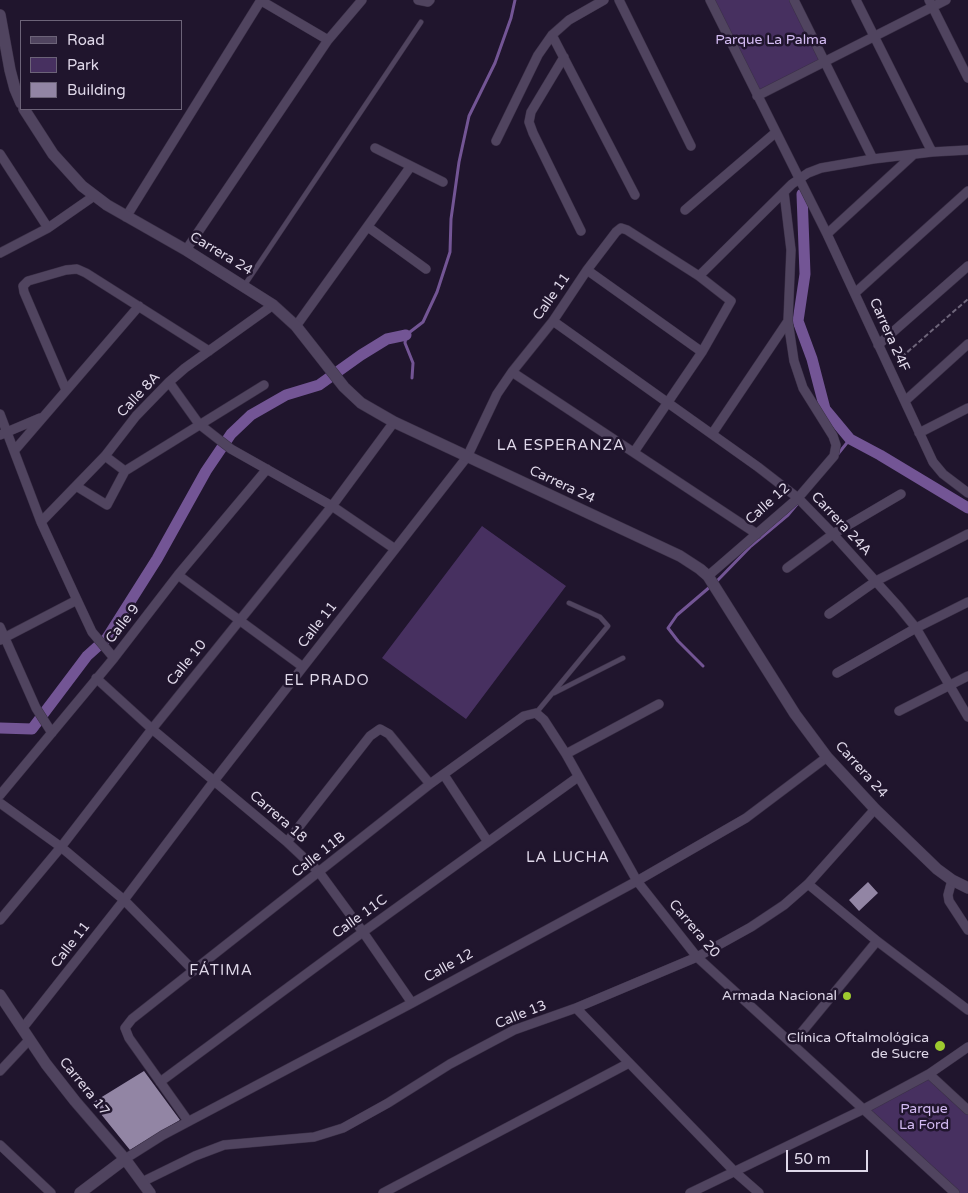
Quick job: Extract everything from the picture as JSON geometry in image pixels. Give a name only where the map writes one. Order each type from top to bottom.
[{"type":"street","points":[[126,216],[261,0],[328,40]]},
{"type":"street","points":[[186,250],[328,40],[362,0]]},
{"type":"street","points":[[496,140],[538,55],[552,35],[569,20],[604,0]]},
{"type":"street","points":[[618,0],[691,146]]},
{"type":"street","name":"Carrera 24F","points":[[710,0],[827,234],[933,462],[943,474],[968,493]]},
{"type":"street","points":[[794,0],[873,159]]},
{"type":"street","points":[[856,0],[932,152]]},
{"type":"street","points":[[757,96],[824,62],[931,3],[946,0]]},
{"type":"street","points":[[931,3],[968,78]]},
{"type":"street","points":[[0,15],[10,70],[20,101]]},
{"type":"street","points":[[552,35],[635,195]]},
{"type":"street","points":[[564,57],[531,112],[529,122],[581,231]]},
{"type":"street","name":"Carrera 24","points":[[25,110],[53,154],[69,173],[94,196],[186,250],[273,305],[296,326],[344,387],[361,403],[394,422],[680,556],[695,565],[710,579],[795,714],[827,757],[937,869],[952,880],[968,888]]},
{"type":"street","points":[[685,210],[775,133]]},
{"type":"street","points":[[375,148],[443,182]]},
{"type":"street","points":[[634,452],[702,352],[731,300],[699,276],[799,178],[821,168],[873,159],[968,150]]},
{"type":"street","points":[[0,154],[48,228]]},
{"type":"street","points":[[827,234],[913,155]]},
{"type":"street","points":[[296,326],[411,166]]},
{"type":"street","points":[[855,293],[968,191]]},
{"type":"street","points":[[712,434],[788,321],[791,250],[784,192]]},
{"type":"street","points":[[0,252],[48,228],[94,196]]},
{"type":"street","points":[[368,227],[426,269]]},
{"type":"street","name":"Calle 11","points":[[22,1029],[467,457],[497,394],[512,372],[553,322],[587,270],[616,232],[621,228],[627,230],[699,276]]},
{"type":"street","points":[[878,345],[968,266]]},
{"type":"street","points":[[66,390],[23,286],[28,281],[66,270],[77,269],[139,306],[208,351]]},
{"type":"street","points":[[587,270],[702,352]]},
{"type":"street","name":"Calle 8A","points":[[42,522],[105,456],[136,416],[169,382],[208,351],[273,305]]},
{"type":"street","points":[[14,451],[139,306]]},
{"type":"street","name":"Calle 12","points":[[710,579],[798,498],[834,456],[836,445],[833,436],[803,388],[794,361],[788,321]]},
{"type":"street","name":"Carrera 24A","points":[[553,322],[758,467],[798,498],[876,581],[916,628],[968,717]]},
{"type":"street","points":[[904,401],[968,344]]},
{"type":"street","points":[[512,372],[757,534]]},
{"type":"street","points":[[169,382],[199,424],[221,442],[332,506],[396,549]]},
{"type":"street","points":[[76,486],[107,505],[126,471],[264,385]]},
{"type":"street","points":[[919,433],[968,408]]},
{"type":"street","points":[[0,414],[3,433],[14,451],[42,522],[77,600],[92,632],[114,658]]},
{"type":"street","points":[[3,433],[43,417]]},
{"type":"street","name":"Calle 10","points":[[0,920],[60,847],[239,619],[332,506],[394,422]]},
{"type":"street","points":[[105,456],[126,471]]},
{"type":"street","name":"Calle 9","points":[[0,795],[114,658],[178,575],[266,469]]},
{"type":"street","points":[[787,568],[833,534],[901,494]]},
{"type":"street","points":[[829,614],[876,581],[968,534]]},
{"type":"street","points":[[178,575],[303,666]]},
{"type":"street","points":[[2,639],[77,600]]},
{"type":"street","points":[[837,673],[916,628],[968,602]]},
{"type":"street","points":[[0,627],[2,639],[36,708],[52,733]]},
{"type":"street","points":[[899,711],[968,676]]},
{"type":"street","name":"Carrera 18","points":[[96,678],[152,729],[287,842],[319,872],[412,1003]]},
{"type":"street","points":[[566,754],[659,704]]},
{"type":"street","name":"Carrera 20","points":[[536,712],[544,720],[566,754],[637,881],[697,957],[955,1193]]},
{"type":"street","name":"Calle 11B","points":[[160,1082],[129,1038],[125,1028],[132,1019],[430,784],[524,716],[536,712]]},
{"type":"street","points":[[287,842],[370,736],[380,729],[389,734],[430,784]]},
{"type":"street","name":"Calle 12","points":[[80,1193],[125,1159],[163,1135],[637,881],[746,818],[827,757]]},
{"type":"street","points":[[444,775],[488,842]]},
{"type":"street","name":"Calle 11C","points":[[160,1082],[363,932],[578,777]]},
{"type":"street","points":[[0,802],[60,847],[124,900],[194,970]]},
{"type":"street","name":"Calle 13","points":[[142,1182],[195,1156],[224,1145],[314,1136],[342,1128],[388,1104],[450,1064],[514,1030],[576,1008],[697,957],[751,926],[784,904],[808,884],[876,808]]},
{"type":"street","points":[[952,880],[948,895],[949,901],[968,930]]},
{"type":"street","points":[[808,884],[877,941],[968,1010]]},
{"type":"street","points":[[792,1044],[877,941]]},
{"type":"street","name":"Carrera 17","points":[[0,995],[46,1064],[125,1159],[150,1193]]},
{"type":"street","points":[[576,1008],[735,1172],[759,1193]]},
{"type":"street","points":[[0,1071],[29,1040]]},
{"type":"street","points":[[690,1193],[864,1109],[929,1074],[968,1047]]},
{"type":"street","points":[[383,1193],[629,1063]]},
{"type":"street","points":[[929,1074],[968,1110]]},
{"type":"street","points":[[160,1082],[188,1121]]},
{"type":"street","points":[[0,1145],[51,1193]]},
{"type":"lane","points":[[244,286],[421,22]]},
{"type":"lane","points":[[536,712],[608,626],[600,617],[569,603]]},
{"type":"lane","points":[[551,695],[623,658]]},
{"type":"path","points":[[889,368],[968,299]]},
{"type":"green space","name":"Parque La Palma","points":[[710,0],[794,0],[824,62],[757,96]]},
{"type":"green space","points":[[482,526],[566,586],[466,719],[382,658]]},
{"type":"green space","name":"Parque La Ford","points":[[929,1074],[968,1110],[968,1193],[955,1193],[864,1109]]},
{"type":"building","points":[[868,882],[878,893],[859,911],[849,900]]},
{"type":"building","points":[[144,1071],[180,1120],[130,1150],[92,1103]]},
{"type":"waterway","points":[[412,378],[413,363],[405,343],[406,335],[423,322],[437,292],[450,252],[451,219],[459,162],[469,116],[495,63],[511,18],[515,0]]},
{"type":"waterway","points":[[802,194],[805,274],[798,321],[812,359],[825,409],[850,439],[968,508]]},
{"type":"waterway","points":[[0,728],[32,729],[87,656],[107,638],[157,559],[206,471],[231,434],[251,415],[286,395],[319,385],[387,339],[406,335]]},
{"type":"waterway","points":[[838,454],[850,439]]},
{"type":"waterway","points":[[716,582],[751,546],[788,515],[798,503]]},
{"type":"waterway","points":[[703,666],[668,628],[677,615],[711,586]]},
{"type":"place","name":"Armada Nacional","points":[[847,996]]},
{"type":"place","name":"Clínica Oftalmológica de Sucre","points":[[940,1046]]},
{"type":"district","name":"LA ESPERANZA","points":[[561,446]]},
{"type":"district","name":"EL PRADO","points":[[327,681]]},
{"type":"district","name":"LA LUCHA","points":[[568,858]]},
{"type":"district","name":"FÁTIMA","points":[[221,971]]}]
